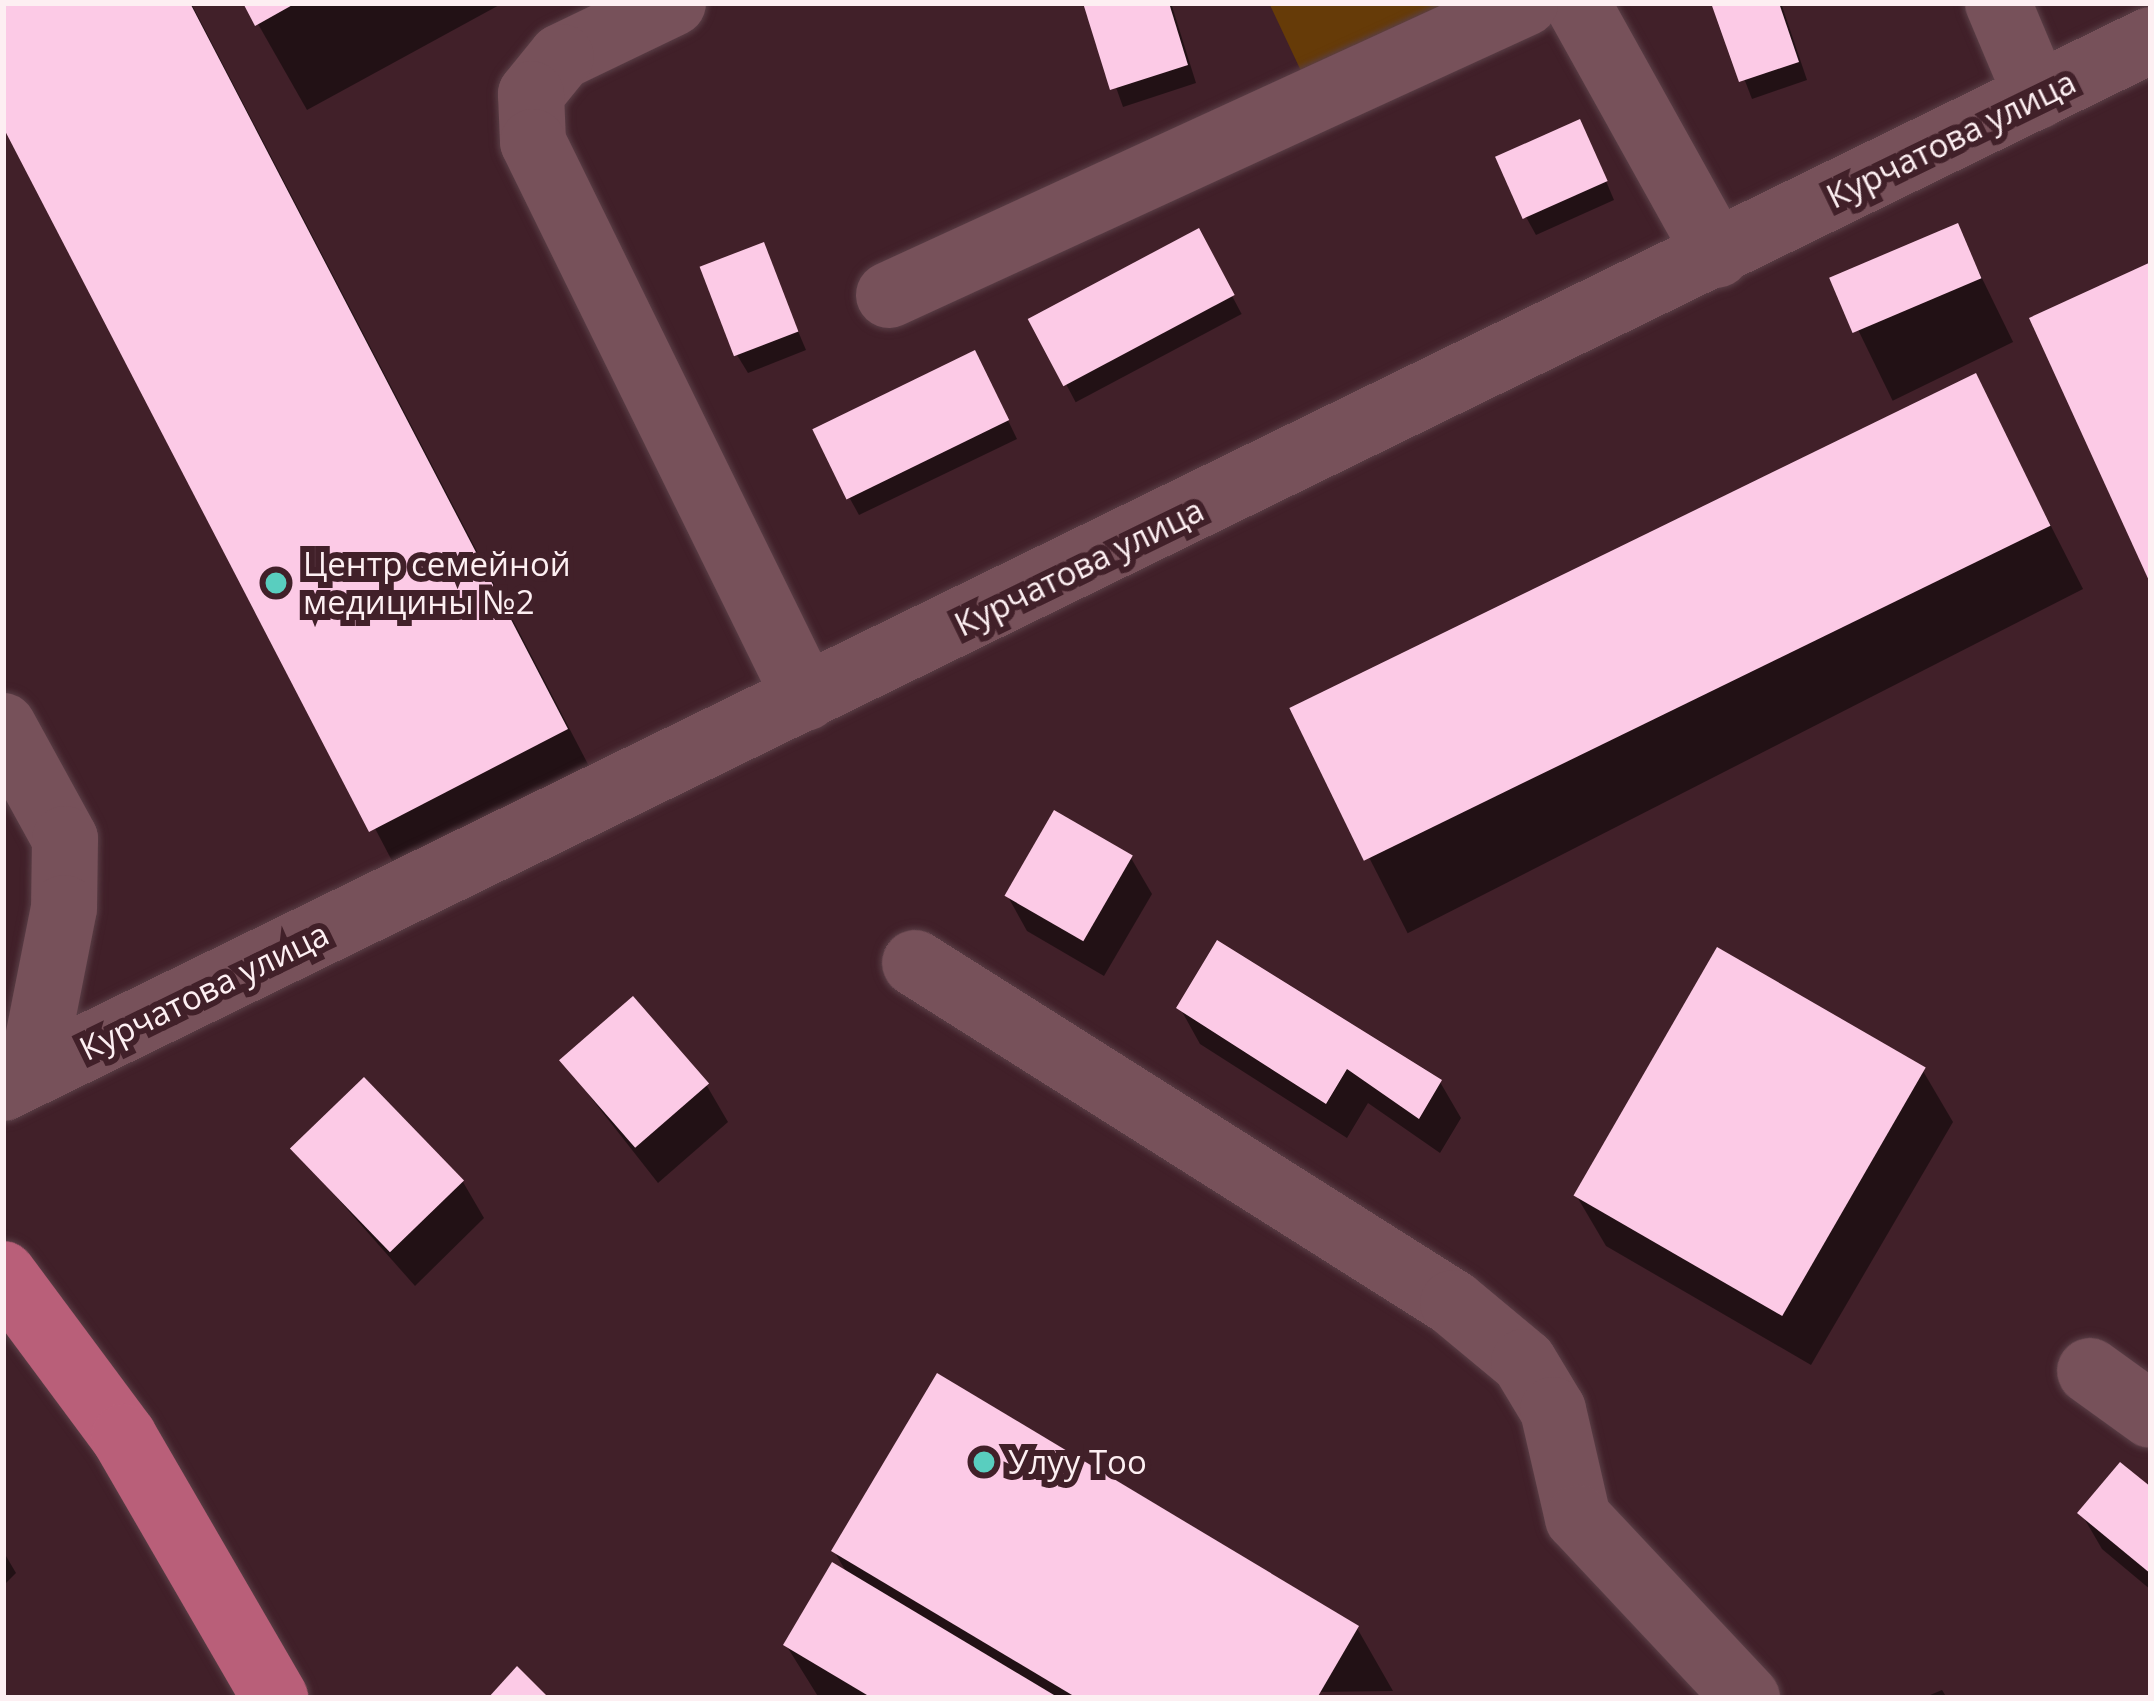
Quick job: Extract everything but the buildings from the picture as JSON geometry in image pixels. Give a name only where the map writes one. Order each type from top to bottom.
[{"type":"main road","points":[[3,1274],[124,1437],[275,1698]]},
{"type":"street","points":[[673,3],[561,57],[531,94],[533,142],[806,698]]},
{"type":"street","points":[[889,296],[1525,3]]},
{"type":"street","points":[[1577,3],[1717,255]]},
{"type":"street","points":[[1998,3],[2037,96]]},
{"type":"street","name":"Курчатова улица","points":[[17,1081],[2151,40]]},
{"type":"street","points":[[3,726],[65,839],[17,1081]]},
{"type":"street","points":[[915,963],[1453,1303],[1524,1362],[1552,1410],[1578,1518],[1747,1698]]},
{"type":"street","points":[[2090,1371],[2151,1414]]},
{"type":"shaded area","points":[[1269,3],[1479,3],[1302,73]]},
{"type":"place","name":"Центр семейной медицины №2","points":[[276,583]]},
{"type":"place","name":"Улуу Тоо","points":[[984,1462]]}]
